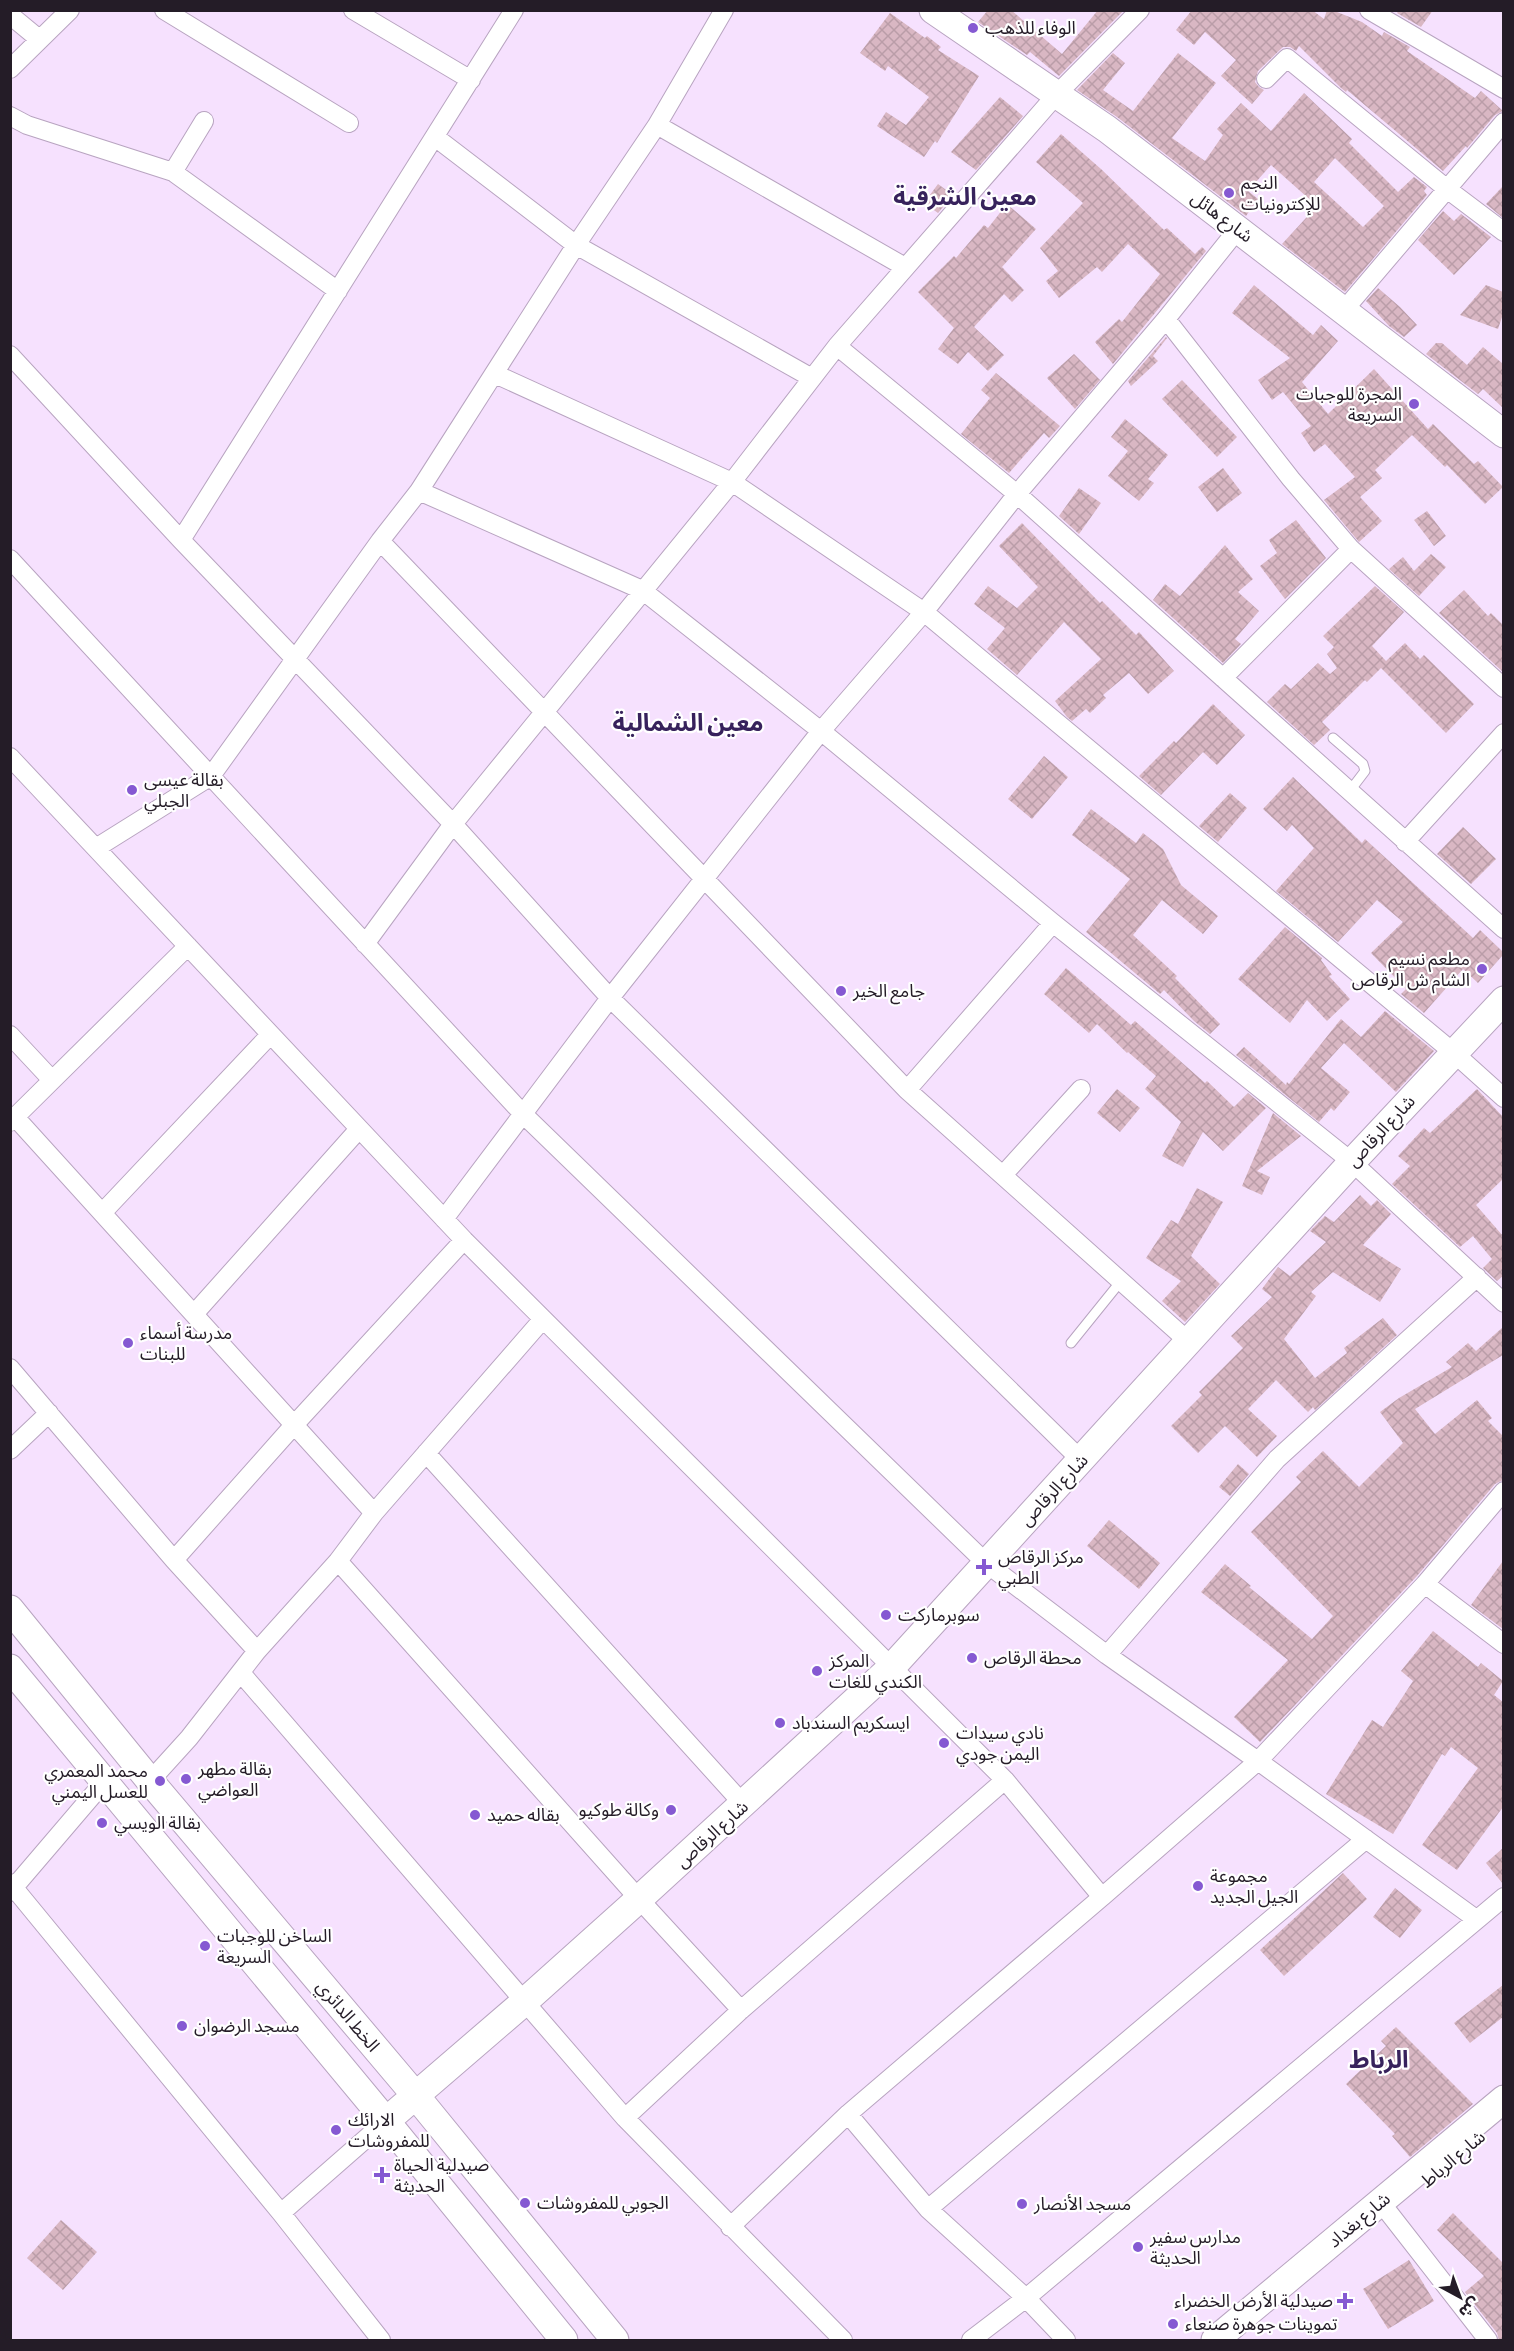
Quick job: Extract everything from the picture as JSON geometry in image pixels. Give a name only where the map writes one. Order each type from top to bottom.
[{"type":"street","points":[[10,69],[70,10]]},
{"type":"street","points":[[164,10],[349,123]]},
{"type":"street","points":[[352,10],[471,80]]},
{"type":"street","points":[[181,540],[514,10]]},
{"type":"street","points":[[96,848],[211,776],[294,658],[419,491],[576,245],[657,125],[724,10]]},
{"type":"street","name":"شارع هائل","points":[[933,10],[1107,129],[1503,434]]},
{"type":"street","points":[[365,944],[453,824],[732,482],[837,346],[1057,94],[1140,10]]},
{"type":"street","points":[[1369,10],[1503,89]]},
{"type":"street","points":[[10,15],[39,39]]},
{"type":"street","points":[[1266,79],[1287,58],[1503,232]]},
{"type":"street","points":[[10,116],[27,125],[173,171],[338,291]]},
{"type":"street","points":[[173,171],[204,121]]},
{"type":"street","points":[[1344,310],[1503,122]]},
{"type":"street","points":[[657,125],[905,267]]},
{"type":"street","points":[[435,136],[576,245],[812,378]]},
{"type":"street","points":[[444,1219],[610,998],[821,731],[924,612],[1017,494],[1166,320],[1238,229]]},
{"type":"street","points":[[1166,320],[1292,479],[1351,549],[1503,688]]},
{"type":"street","points":[[837,346],[1017,494],[1503,929]]},
{"type":"street","points":[[10,355],[181,540],[453,824],[610,998],[1081,1460]]},
{"type":"street","points":[[495,374],[732,482],[924,612],[1454,1053],[1503,1098]]},
{"type":"street","points":[[419,491],[642,590],[821,731],[1053,923],[1352,1162],[1503,1303]]},
{"type":"street","points":[[380,541],[907,1090],[1188,1341]]},
{"type":"street","points":[[1223,678],[1351,549]]},
{"type":"street","points":[[10,559],[523,1114],[986,1563],[1107,1655],[1476,1919]]},
{"type":"street","points":[[1405,842],[1503,734]]},
{"type":"street","points":[[10,757],[464,1240],[1005,1780],[1102,1897]]},
{"type":"street","points":[[907,1090],[1053,923]]},
{"type":"street","points":[[188,946],[13,1120],[102,1213],[374,1514]]},
{"type":"street","name":"شارع الرقاص","points":[[386,2121],[523,2003],[744,1805],[892,1667],[1188,1341],[1503,1000]]},
{"type":"street","points":[[10,1035],[52,1080]]},
{"type":"street","points":[[102,1213],[270,1035]]},
{"type":"street","points":[[1003,1175],[1081,1089]]},
{"type":"street","points":[[194,1314],[359,1129]]},
{"type":"street","points":[[174,1560],[464,1240]]},
{"type":"street","points":[[1107,1655],[1277,1459],[1477,1277]]},
{"type":"street","points":[[150,1781],[176,1753],[257,1652],[338,1562],[374,1514],[543,1319]]},
{"type":"street","points":[[10,1368],[174,1560],[257,1652]]},
{"type":"street","points":[[10,1450],[49,1413]]},
{"type":"street","points":[[426,1453],[744,1805]]},
{"type":"street","points":[[730,2227],[848,2114],[1258,1761],[1425,1584],[1503,1491]]},
{"type":"street","points":[[338,1562],[741,2010]]},
{"type":"street","points":[[1425,1584],[1503,1644]]},
{"type":"street","name":"الخط الدائري","points":[[10,1609],[150,1781],[416,2096],[615,2340]]},
{"type":"street","points":[[10,1668],[386,2121],[564,2340]]},
{"type":"street","points":[[241,1673],[624,2118],[843,2340]]},
{"type":"street","points":[[624,2118],[741,2010],[1005,1780]]},
{"type":"street","points":[[104,1782],[12,1888],[281,2213],[381,2340]]},
{"type":"street","points":[[928,2209],[1366,1839]]},
{"type":"street","points":[[971,2340],[1026,2298],[1503,1897]]},
{"type":"street","name":"شارع بغداد","points":[[1215,2340],[1503,2099]]},
{"type":"street","points":[[848,2114],[928,2209],[1026,2298],[1066,2340]]},
{"type":"street","name":"شارع الرباط","points":[[1237,2340],[1503,2117]]},
{"type":"street","points":[[281,2213],[386,2121]]},
{"type":"street","points":[[1389,2213],[1488,2340]]},
{"type":"lane","points":[[1333,738],[1363,764],[1365,771],[1349,792]]},
{"type":"lane","points":[[1071,1343],[1121,1281]]},
{"type":"building","points":[[988,10],[1011,10],[1062,54],[1098,10],[1124,10],[1059,76],[1030,52],[1027,55],[978,22]]},
{"type":"building","points":[[1192,10],[1312,10],[1324,19],[1327,10],[1332,10],[1362,22],[1382,36],[1384,32],[1410,47],[1407,51],[1475,98],[1481,91],[1503,111],[1495,115],[1467,148],[1466,146],[1443,171],[1347,90],[1346,92],[1341,88],[1299,46],[1296,51],[1290,47],[1283,47],[1258,71],[1255,82],[1264,90],[1252,104],[1221,76],[1236,60],[1205,32],[1194,45],[1176,30]]},
{"type":"building","points":[[1399,10],[1433,10],[1421,27],[1397,13]]},
{"type":"building","points":[[890,13],[925,38],[927,36],[941,47],[938,50],[979,76],[937,143],[935,141],[924,157],[877,126],[886,112],[906,125],[929,97],[888,66],[885,71],[860,53]]},
{"type":"building","points":[[1113,53],[1125,63],[1103,90],[1133,111],[1178,53],[1216,83],[1172,138],[1205,161],[1223,135],[1217,129],[1241,103],[1271,131],[1304,93],[1352,139],[1349,143],[1398,192],[1414,177],[1427,187],[1424,191],[1427,195],[1345,292],[1282,244],[1317,206],[1271,165],[1248,191],[1258,199],[1246,216],[1117,117],[1077,90]],"holes":[[[1335,158],[1384,206],[1363,227],[1314,182]]]},
{"type":"building","points":[[1000,97],[1023,116],[976,170],[951,152]]},
{"type":"building","points":[[1061,134],[1164,230],[1167,228],[1195,254],[1202,247],[1206,251],[1113,364],[1095,342],[1119,319],[1122,322],[1160,274],[1128,244],[1102,272],[1097,267],[1059,298],[1046,281],[1058,271],[1040,248],[1083,203],[1036,162]]},
{"type":"building","points":[[938,184],[953,195],[938,213],[924,203]]},
{"type":"building","points":[[1503,186],[1503,218],[1486,204]]},
{"type":"building","points":[[1007,204],[1036,229],[1002,267],[1024,290],[1012,302],[1004,294],[974,327],[1004,355],[988,371],[968,352],[958,364],[938,349],[954,328],[918,292],[954,256],[956,258],[984,225],[988,228]]},
{"type":"building","points":[[1443,211],[1454,221],[1461,214],[1491,237],[1454,275],[1418,240]]},
{"type":"building","points":[[1254,285],[1313,335],[1321,325],[1338,341],[1302,382],[1328,414],[1374,369],[1428,429],[1433,424],[1474,464],[1478,461],[1503,487],[1485,504],[1447,465],[1445,467],[1412,435],[1375,470],[1382,478],[1360,497],[1382,521],[1359,542],[1324,500],[1355,477],[1325,444],[1314,452],[1301,433],[1311,426],[1283,392],[1272,400],[1258,380],[1290,358],[1232,313]]},
{"type":"building","points":[[1486,285],[1503,292],[1503,314],[1498,329],[1460,315]]},
{"type":"building","points":[[1378,288],[1417,325],[1404,337],[1389,326],[1366,301]]},
{"type":"building","points":[[1166,337],[1153,356],[1158,361],[1131,386],[1128,381]]},
{"type":"building","points":[[1436,343],[1442,343],[1467,365],[1483,347],[1503,364],[1503,408],[1483,389],[1478,394],[1426,354]]},
{"type":"building","points":[[1074,354],[1100,380],[1075,409],[1047,378]]},
{"type":"building","points":[[996,373],[1060,426],[1049,438],[1044,433],[1009,473],[961,434],[990,398],[981,390]]},
{"type":"building","points":[[1182,380],[1237,437],[1217,457],[1162,399]]},
{"type":"building","points":[[1125,419],[1168,455],[1148,479],[1154,483],[1139,501],[1108,476],[1128,451],[1111,437]]},
{"type":"building","points":[[1223,468],[1242,493],[1217,512],[1198,487]]},
{"type":"building","points":[[1079,488],[1101,503],[1079,534],[1059,516]]},
{"type":"building","points":[[1427,511],[1446,536],[1434,546],[1414,520]]},
{"type":"building","points":[[1296,520],[1326,558],[1285,599],[1260,566],[1277,553],[1269,540]]},
{"type":"building","points":[[1022,523],[1100,603],[1102,601],[1136,635],[1139,632],[1174,671],[1148,694],[1129,673],[1103,695],[1106,698],[1090,713],[1086,709],[1072,721],[1067,717],[1055,701],[1101,659],[1064,622],[1017,675],[987,649],[1005,628],[974,604],[988,586],[1017,608],[1038,587],[999,546]]},
{"type":"building","points":[[1225,545],[1253,579],[1238,592],[1259,611],[1235,639],[1241,644],[1223,663],[1153,600],[1165,584],[1180,596]]},
{"type":"building","points":[[1431,554],[1446,567],[1419,596],[1389,569],[1403,557],[1414,571]]},
{"type":"building","points":[[1375,586],[1404,612],[1372,646],[1386,661],[1405,643],[1420,659],[1424,655],[1474,704],[1446,733],[1381,668],[1367,682],[1365,680],[1322,722],[1330,730],[1314,745],[1267,702],[1285,684],[1291,689],[1318,663],[1330,674],[1337,668],[1327,654],[1334,647],[1323,636]]},
{"type":"building","points":[[1464,590],[1488,616],[1491,613],[1503,625],[1503,672],[1439,613]]},
{"type":"building","points":[[1213,704],[1245,735],[1217,765],[1203,752],[1161,795],[1139,776],[1174,741],[1176,743]]},
{"type":"building","points":[[1044,756],[1068,777],[1032,819],[1008,799]]},
{"type":"building","points":[[1293,777],[1362,843],[1365,839],[1473,938],[1480,930],[1503,952],[1503,955],[1478,983],[1463,969],[1424,1013],[1401,994],[1406,989],[1371,953],[1403,922],[1377,900],[1338,942],[1276,891],[1314,848],[1292,825],[1287,831],[1263,809]]},
{"type":"building","points":[[1230,793],[1247,808],[1218,842],[1199,826]]},
{"type":"building","points":[[1091,809],[1136,843],[1143,833],[1163,849],[1181,885],[1218,916],[1203,934],[1162,900],[1133,935],[1177,976],[1175,978],[1220,1024],[1210,1034],[1164,990],[1160,994],[1086,932],[1130,879],[1072,835]]},
{"type":"building","points":[[1463,827],[1496,859],[1471,884],[1437,854]]},
{"type":"building","points":[[1285,927],[1322,958],[1321,960],[1332,975],[1329,976],[1350,999],[1327,1021],[1307,1000],[1290,1023],[1238,979]]},
{"type":"building","points":[[1066,968],[1131,1025],[1135,1021],[1205,1083],[1207,1081],[1234,1107],[1248,1093],[1266,1108],[1223,1151],[1203,1132],[1183,1167],[1162,1156],[1181,1122],[1145,1089],[1156,1076],[1127,1053],[1097,1024],[1089,1033],[1044,994]]},
{"type":"building","points":[[1385,1011],[1434,1051],[1396,1092],[1344,1043],[1321,1068],[1350,1092],[1334,1111],[1331,1108],[1319,1122],[1236,1055],[1244,1047],[1286,1085],[1341,1019],[1361,1037]]},
{"type":"building","points":[[1117,1089],[1140,1108],[1120,1132],[1097,1113]]},
{"type":"building","points":[[1477,1089],[1503,1117],[1503,1179],[1476,1205],[1503,1236],[1503,1276],[1497,1281],[1483,1268],[1492,1259],[1473,1236],[1460,1247],[1392,1184],[1410,1166],[1398,1156],[1424,1128],[1430,1133]]},
{"type":"building","points":[[1273,1113],[1301,1136],[1257,1171],[1270,1177],[1262,1195],[1242,1186]]},
{"type":"building","points":[[1197,1188],[1223,1202],[1191,1256],[1220,1284],[1185,1322],[1162,1301],[1181,1281],[1146,1258],[1171,1220],[1178,1224]]},
{"type":"building","points":[[1360,1195],[1371,1206],[1377,1200],[1391,1214],[1363,1245],[1401,1269],[1380,1302],[1333,1272],[1311,1292],[1316,1296],[1284,1339],[1315,1378],[1347,1353],[1344,1348],[1383,1318],[1397,1335],[1315,1410],[1313,1407],[1308,1412],[1276,1380],[1248,1409],[1277,1436],[1257,1457],[1225,1426],[1198,1453],[1171,1426],[1202,1395],[1199,1392],[1243,1348],[1231,1336],[1272,1297],[1262,1289],[1278,1267],[1290,1276],[1326,1242],[1310,1231],[1325,1216],[1334,1222]]},
{"type":"building","points":[[1503,1327],[1503,1355],[1415,1409],[1435,1434],[1477,1400],[1492,1418],[1488,1421],[1503,1436],[1503,1480],[1495,1484],[1417,1576],[1260,1742],[1234,1717],[1288,1660],[1201,1592],[1225,1564],[1312,1639],[1333,1616],[1251,1532],[1301,1482],[1296,1477],[1323,1451],[1359,1487],[1403,1443],[1380,1412],[1399,1398],[1452,1367],[1446,1362],[1468,1343],[1476,1351]]},
{"type":"building","points":[[1238,1464],[1249,1474],[1230,1496],[1219,1487]]},
{"type":"building","points":[[1109,1520],[1160,1563],[1139,1589],[1087,1546]]},
{"type":"building","points":[[1503,1561],[1503,1629],[1471,1605]]},
{"type":"building","points":[[1433,1631],[1478,1667],[1481,1663],[1503,1681],[1494,1695],[1503,1702],[1503,1807],[1457,1870],[1422,1845],[1478,1768],[1451,1747],[1445,1756],[1442,1754],[1393,1834],[1326,1794],[1372,1720],[1383,1727],[1413,1681],[1401,1671]]},
{"type":"building","points":[[1503,1848],[1503,1884],[1486,1863]]},
{"type":"building","points":[[1343,1873],[1367,1899],[1284,1976],[1260,1950]]},
{"type":"building","points":[[1395,1888],[1422,1910],[1400,1938],[1373,1917]]},
{"type":"building","points":[[1503,1985],[1503,2017],[1470,2043],[1454,2023]]},
{"type":"building","points":[[1396,2027],[1473,2104],[1410,2157],[1392,2136],[1395,2134],[1346,2084],[1386,2046],[1381,2041]]},
{"type":"building","points":[[1453,2213],[1503,2263],[1503,2340],[1499,2340],[1497,2333],[1465,2292],[1484,2276],[1437,2230]]},
{"type":"building","points":[[61,2220],[97,2252],[63,2290],[27,2258]]},
{"type":"building","points":[[1409,2260],[1434,2301],[1388,2329],[1363,2289]]},
{"type":"place","name":"الوفاء للذهب","points":[[973,28]]},
{"type":"place","name":"النجم للإكترونيات","points":[[1229,193]]},
{"type":"place","name":"المجرة للوجبات السريعة","points":[[1414,404]]},
{"type":"place","name":"بقالة عيسى الجبلي","points":[[132,790]]},
{"type":"place","name":"مطعم نسيم الشام ش الرقاص","points":[[1482,969]]},
{"type":"place","name":"جامع الخير","points":[[841,991]]},
{"type":"place","name":"مدرسة أسماء للبنات","points":[[128,1343]]},
{"type":"place","name":"مركز الرقاص الطبي","points":[[984,1567]]},
{"type":"place","name":"سوبرماركت","points":[[886,1615]]},
{"type":"place","name":"محطة الرقاص","points":[[972,1658]]},
{"type":"place","name":"المركز الكندي للغات","points":[[817,1671]]},
{"type":"place","name":"ايسكريم السندباد","points":[[780,1723]]},
{"type":"place","name":"نادي سيدات اليمن جودي","points":[[944,1743]]},
{"type":"place","name":"بقالة مطهر العواضي","points":[[186,1779]]},
{"type":"place","name":"محمد المعمري للعسل اليمني","points":[[160,1781]]},
{"type":"place","name":"وكالة طوكيو","points":[[671,1810]]},
{"type":"place","name":"بقاله حميد","points":[[475,1815]]},
{"type":"place","name":"بقالة الويسي","points":[[102,1823]]},
{"type":"place","name":"مجموعة الجيل الجديد","points":[[1198,1886]]},
{"type":"place","name":"الساخن للوجبات السريعة","points":[[205,1946]]},
{"type":"place","name":"مسجد الرضوان","points":[[182,2026]]},
{"type":"place","name":"الارائك للمفروشات","points":[[336,2130]]},
{"type":"place","name":"صيدلية الحياة الحديثة","points":[[382,2175]]},
{"type":"place","name":"الجوبي للمفروشات","points":[[525,2203]]},
{"type":"place","name":"مسجد الأنصار","points":[[1022,2204]]},
{"type":"place","name":"مدارس سفير الحديثة","points":[[1138,2247]]},
{"type":"place","name":"صيدلية الأرض الخضراء","points":[[1345,2301]]},
{"type":"place","name":"تموينات جوهرة صنعاء","points":[[1173,2324]]},
{"type":"district","name":"معين الشرقية","points":[[965,197]]},
{"type":"district","name":"معين الشمالية","points":[[688,723]]},
{"type":"district","name":"الرباط","points":[[1379,2060]]}]
